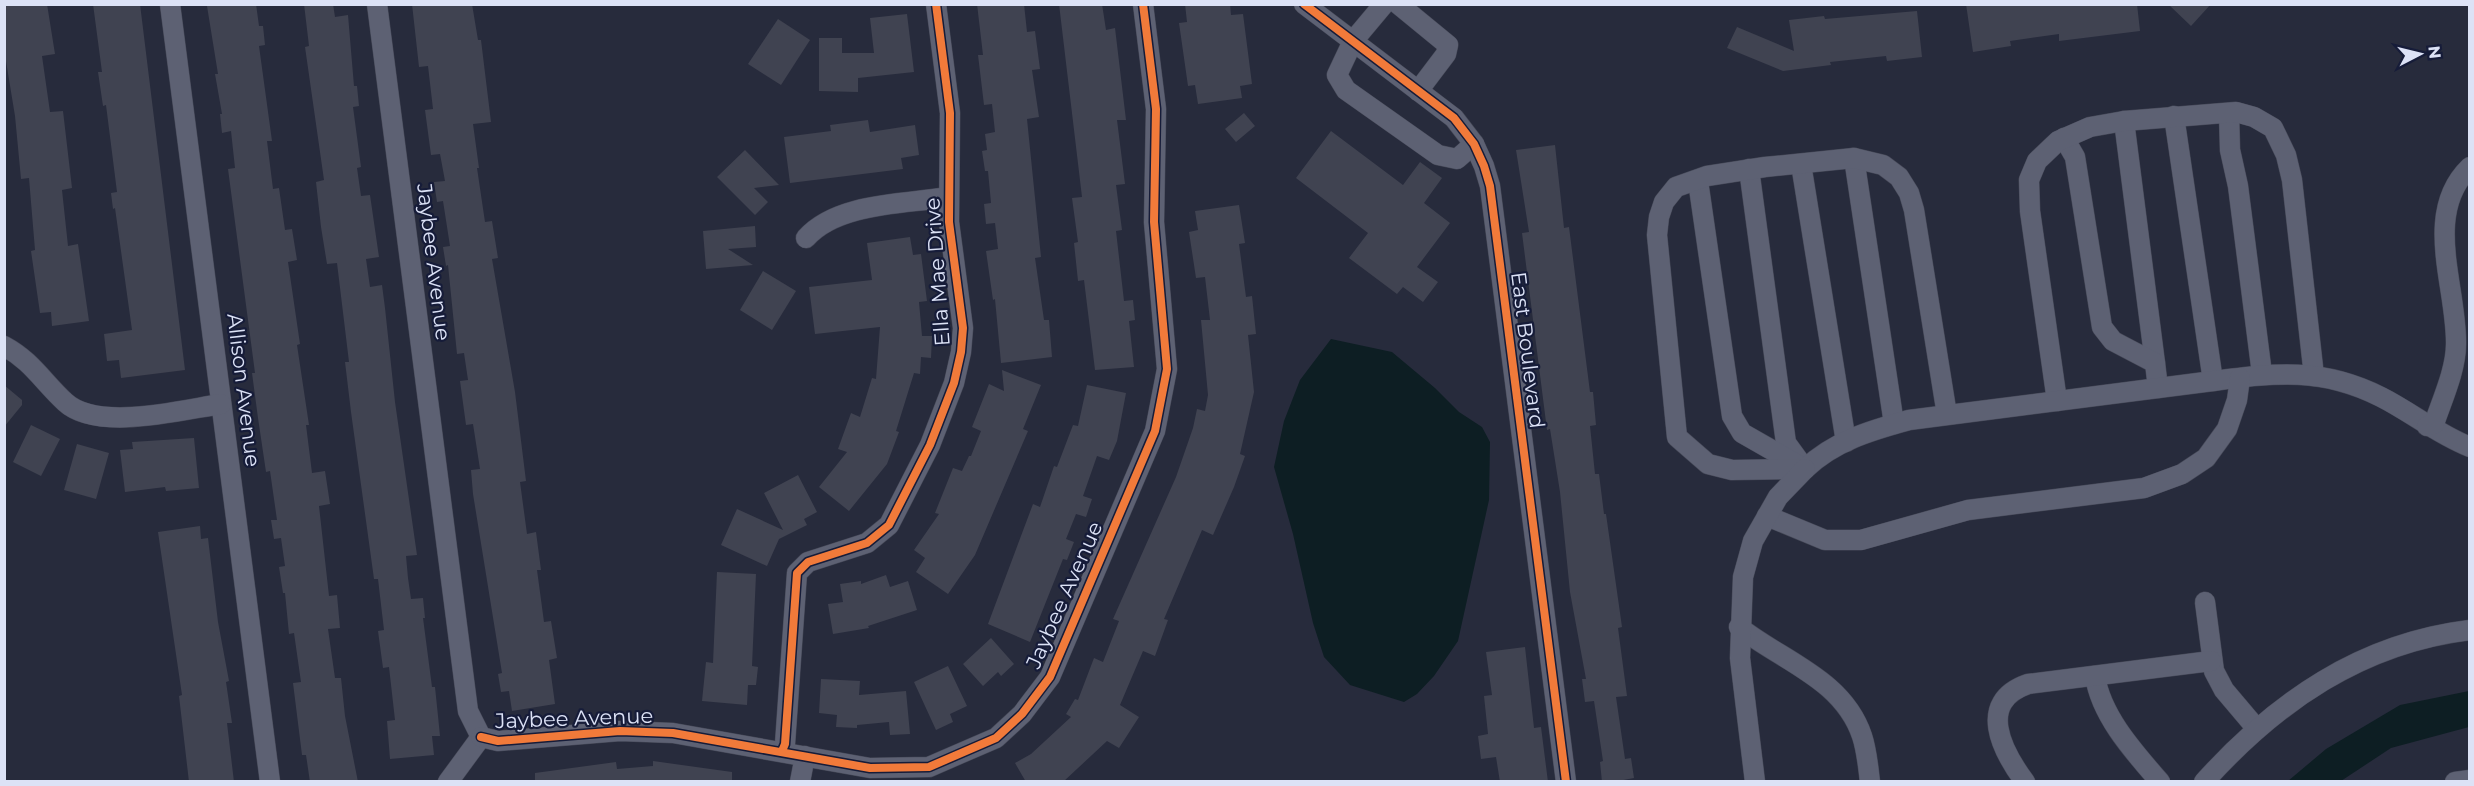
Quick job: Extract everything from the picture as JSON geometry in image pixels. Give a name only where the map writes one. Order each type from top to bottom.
[{"type":"street","name":"Allison Avenue","points":[[170,4],[270,782]]},
{"type":"street","name":"Jaybee Avenue","points":[[377,4],[468,711],[480,737]]},
{"type":"street","name":"Ella Mae Drive","points":[[782,751],[785,744],[796,573],[808,562],[867,543],[890,525],[930,445],[954,383],[961,352],[963,328],[952,255],[948,199],[950,113],[936,4]]},
{"type":"street","name":"Jaybee Avenue","points":[[480,737],[498,741],[620,731],[673,734],[870,768],[929,767],[996,738],[1022,714],[1050,677],[1155,431],[1167,369],[1154,222],[1156,109],[1143,4]]},
{"type":"street","name":"East Boulevard","points":[[1304,4],[1454,118],[1474,144],[1484,166],[1490,186],[1566,782]]},
{"type":"street","points":[[1384,4],[1353,41],[1337,75],[1346,90],[1438,155],[1456,159],[1474,144]]},
{"type":"street","points":[[1398,4],[1448,45],[1446,54],[1418,91]]},
{"type":"street","points":[[2229,113],[2230,150],[2238,186],[2262,374]]},
{"type":"street","points":[[2057,401],[2030,212],[2029,180],[2037,161],[2064,138],[2090,127],[2174,116],[2229,113],[2254,117],[2273,128],[2286,155],[2292,180],[2314,376]]},
{"type":"street","points":[[2174,116],[2213,381]]},
{"type":"street","points":[[2124,121],[2158,388]]},
{"type":"street","points":[[2064,138],[2075,157],[2102,327],[2113,341],[2155,363]]},
{"type":"street","points":[[1805,469],[1732,470],[1707,465],[1677,437],[1657,235],[1664,202],[1676,187],[1707,176],[1749,169],[1854,158],[1883,165],[1899,177],[1909,193],[1914,210],[1947,415]]},
{"type":"street","points":[[1854,158],[1894,424]]},
{"type":"street","points":[[1801,164],[1846,442]]},
{"type":"street","points":[[2427,426],[2434,424],[2456,346],[2444,228],[2449,200],[2455,185],[2469,167]]},
{"type":"street","points":[[1749,169],[1786,443],[1805,469]]},
{"type":"street","points":[[1698,181],[1732,416],[1742,433],[1805,469]]},
{"type":"street","points":[[806,238],[832,218],[856,211],[948,199]]},
{"type":"street","points":[[4,346],[33,366],[64,401],[83,413],[126,417],[221,404]]},
{"type":"street","points":[[1755,782],[1740,658],[1739,627],[1743,577],[1753,541],[1778,497],[1816,458],[1866,431],[1947,415],[2262,374],[2294,374],[2343,382],[2381,397],[2427,426],[2469,447]]},
{"type":"street","points":[[1767,516],[1825,540],[1861,540],[1968,510],[2144,488],[2182,474],[2206,458],[2227,429],[2237,400],[2240,378]]},
{"type":"street","points":[[2205,602],[2211,661],[2224,690],[2257,729]]},
{"type":"street","points":[[1739,627],[1760,644],[1815,676],[1838,695],[1861,734],[1870,782]]},
{"type":"street","points":[[2204,782],[2257,729],[2301,695],[2344,667],[2426,637],[2469,630]]},
{"type":"street","points":[[2025,782],[2001,739],[1998,717],[2004,699],[2010,692],[2028,684],[2211,661]]},
{"type":"street","points":[[2095,676],[2101,699],[2113,722],[2160,782]]},
{"type":"street","name":"Jaybee Avenue","points":[[448,782],[480,737]]},
{"type":"street","points":[[800,782],[805,756]]},
{"type":"street","points":[[2455,782],[2469,780]]},
{"type":"shaded area","points":[[1331,339],[1392,352],[1435,388],[1459,412],[1482,427],[1490,442],[1489,500],[1458,641],[1434,676],[1417,694],[1404,702],[1350,685],[1324,657],[1313,623],[1293,534],[1274,467],[1284,421],[1300,380]]},
{"type":"shaded area","points":[[2469,691],[2469,727],[2391,748],[2341,781],[2288,781],[2326,749],[2400,705]]},
{"type":"building","points":[[4,4],[47,4],[55,54],[42,56],[50,112],[63,111],[72,188],[62,190],[68,246],[78,244],[89,321],[52,326],[51,312],[40,313],[31,251],[35,250],[29,178],[21,179],[15,116],[4,49]]},
{"type":"building","points":[[93,4],[140,4],[185,370],[121,378],[119,360],[107,361],[104,334],[132,330],[111,193],[117,192],[106,105],[103,106],[98,72],[102,72]]},
{"type":"building","points":[[256,4],[259,26],[263,26],[265,45],[259,46],[272,141],[267,141],[273,189],[279,188],[285,230],[292,229],[297,260],[288,262],[300,344],[297,345],[309,425],[306,425],[312,473],[325,471],[330,504],[319,506],[329,596],[337,595],[340,628],[328,629],[335,678],[341,678],[345,716],[358,782],[310,782],[306,755],[302,755],[293,683],[301,682],[294,633],[289,634],[285,593],[283,593],[279,567],[285,566],[281,538],[274,539],[271,520],[277,520],[270,471],[266,472],[258,418],[252,373],[255,373],[228,169],[235,168],[231,131],[222,133],[220,114],[222,114],[215,74],[218,74],[207,6]]},
{"type":"building","points":[[304,4],[333,4],[335,17],[348,15],[354,86],[357,86],[359,106],[353,107],[361,167],[357,168],[361,196],[370,195],[379,257],[366,259],[370,287],[382,285],[395,402],[417,555],[406,556],[408,578],[411,599],[423,598],[425,618],[423,618],[432,687],[435,687],[440,736],[432,736],[434,755],[390,759],[387,721],[395,720],[389,667],[383,668],[378,631],[384,630],[378,579],[374,579],[351,412],[345,362],[349,362],[337,263],[327,264],[321,227],[316,182],[324,180],[305,47],[309,46]]},
{"type":"building","points":[[412,4],[472,4],[478,40],[481,40],[491,122],[473,124],[479,168],[477,168],[485,222],[492,221],[498,258],[492,259],[515,392],[526,481],[520,482],[527,534],[536,532],[541,570],[537,570],[544,622],[551,621],[557,658],[549,660],[555,704],[512,711],[509,691],[501,692],[498,674],[502,673],[473,494],[471,470],[480,469],[473,424],[466,425],[460,381],[468,380],[464,353],[457,354],[448,265],[446,266],[443,247],[450,246],[443,201],[437,202],[434,182],[445,181],[440,154],[431,155],[425,110],[433,109],[428,66],[419,67]]},
{"type":"building","points":[[977,4],[1024,4],[1027,32],[1035,31],[1040,69],[1032,70],[1039,117],[1027,119],[1041,257],[1035,258],[1044,320],[1049,320],[1052,357],[1001,363],[995,299],[993,300],[986,251],[998,249],[995,223],[986,224],[984,204],[991,203],[988,171],[985,171],[982,151],[987,150],[985,134],[995,132],[992,104],[984,105],[978,55],[983,55]]},
{"type":"building","points":[[1059,4],[1102,4],[1106,30],[1115,28],[1126,120],[1117,120],[1125,184],[1116,185],[1122,230],[1116,231],[1124,301],[1133,300],[1135,320],[1129,321],[1134,367],[1095,370],[1084,280],[1078,281],[1074,243],[1078,242],[1072,198],[1082,197]]},
{"type":"building","points":[[1185,4],[1230,4],[1231,15],[1243,14],[1252,84],[1240,86],[1242,98],[1198,104],[1195,85],[1188,86],[1179,23],[1187,22]]},
{"type":"building","points":[[1966,4],[2137,4],[2140,31],[2059,41],[2059,34],[2010,41],[2011,46],[1973,52]]},
{"type":"building","points":[[2168,4],[2211,4],[2191,26]]},
{"type":"building","points":[[1917,11],[1922,57],[1887,61],[1886,56],[1830,62],[1831,65],[1783,71],[1727,48],[1737,27],[1794,51],[1789,20]]},
{"type":"building","points":[[907,14],[914,72],[858,78],[858,92],[819,91],[819,38],[842,38],[842,53],[874,53],[870,18]]},
{"type":"building","points":[[778,19],[810,40],[781,85],[748,64]]},
{"type":"building","points":[[1244,113],[1255,126],[1236,142],[1225,129]]},
{"type":"building","points":[[868,120],[870,132],[915,125],[919,155],[901,158],[903,169],[790,183],[784,137],[831,131],[830,125]]},
{"type":"building","points":[[1331,131],[1403,185],[1420,162],[1442,178],[1424,203],[1450,223],[1417,267],[1438,282],[1423,302],[1403,287],[1397,294],[1349,258],[1368,233],[1296,178]]},
{"type":"building","points":[[1555,145],[1564,228],[1569,227],[1590,392],[1593,392],[1596,425],[1590,426],[1595,474],[1599,474],[1622,627],[1618,628],[1627,696],[1616,697],[1625,759],[1631,758],[1634,778],[1613,782],[1602,782],[1600,762],[1603,761],[1594,701],[1585,702],[1582,679],[1586,679],[1570,592],[1560,492],[1550,429],[1547,430],[1522,233],[1529,232],[1516,150]]},
{"type":"building","points":[[745,150],[779,185],[754,188],[768,202],[755,215],[717,177]]},
{"type":"building","points":[[1239,205],[1245,243],[1239,244],[1246,297],[1252,296],[1256,334],[1248,335],[1254,392],[1240,454],[1245,456],[1234,487],[1213,535],[1202,530],[1164,619],[1168,620],[1155,656],[1143,651],[1120,705],[1139,717],[1119,748],[1107,741],[1063,782],[1026,782],[1015,763],[1031,754],[1071,717],[1066,714],[1075,699],[1078,700],[1094,658],[1103,662],[1119,621],[1113,619],[1176,477],[1197,409],[1205,411],[1208,395],[1201,320],[1210,320],[1205,277],[1196,278],[1189,232],[1198,230],[1195,211]]},
{"type":"building","points":[[755,226],[756,247],[728,249],[753,265],[706,269],[703,231]]},
{"type":"building","points":[[910,237],[913,255],[921,254],[927,301],[919,302],[922,336],[932,336],[931,358],[921,357],[920,374],[914,373],[896,431],[899,432],[887,464],[849,511],[819,487],[847,452],[838,449],[851,413],[860,417],[872,378],[876,379],[880,327],[815,334],[809,287],[872,280],[867,243]]},
{"type":"building","points":[[763,271],[796,291],[772,330],[740,310]]},
{"type":"building","points":[[1002,370],[1041,385],[1023,429],[1028,431],[975,555],[948,594],[916,572],[925,558],[914,550],[939,514],[935,513],[953,468],[962,471],[971,456],[981,431],[972,427],[989,384],[1004,391]]},
{"type":"building","points":[[4,385],[22,400],[22,405],[4,427]]},
{"type":"building","points":[[1087,385],[1126,393],[1117,441],[1109,460],[1097,456],[1083,496],[1092,499],[1086,517],[1076,514],[1066,539],[1074,542],[1067,560],[1063,559],[1030,642],[988,624],[1033,504],[1040,507],[1054,466],[1057,467],[1073,425],[1078,426]]},
{"type":"building","points":[[31,425],[60,439],[41,476],[13,462]]},
{"type":"building","points":[[194,438],[199,488],[166,491],[165,487],[125,492],[120,450],[133,449],[132,442]]},
{"type":"building","points":[[77,444],[109,453],[96,499],[64,490]]},
{"type":"building","points":[[798,475],[817,512],[804,519],[807,525],[779,539],[767,566],[721,545],[737,509],[783,530],[764,493]]},
{"type":"building","points":[[200,526],[201,539],[208,538],[218,622],[229,681],[226,682],[232,723],[227,723],[234,782],[189,782],[179,696],[182,695],[158,532]]},
{"type":"building","points":[[717,572],[756,574],[752,666],[758,667],[756,685],[748,685],[747,705],[702,701],[706,662],[713,663]]},
{"type":"building","points":[[886,575],[890,587],[908,581],[917,610],[868,626],[869,628],[833,634],[828,604],[843,602],[840,584],[861,581],[861,584]]},
{"type":"building","points":[[991,638],[1014,664],[1001,676],[998,672],[983,686],[963,664]]},
{"type":"building","points":[[1525,647],[1534,728],[1541,727],[1548,782],[1500,782],[1496,757],[1481,759],[1478,736],[1488,734],[1484,696],[1492,695],[1486,652]]},
{"type":"building","points":[[948,666],[967,706],[950,714],[953,722],[936,730],[914,682]]},
{"type":"building","points":[[821,679],[860,681],[859,695],[906,691],[910,734],[890,735],[889,722],[857,725],[857,728],[836,727],[837,715],[819,713]]},
{"type":"building","points":[[653,761],[732,772],[732,782],[535,782],[535,773],[616,762],[617,769],[653,766]]},
{"type":"cycle path","points":[[782,751],[785,744],[797,573],[808,562],[867,543],[889,525],[930,445],[954,383],[961,352],[963,328],[949,222],[950,113],[936,4]]},
{"type":"cycle path","points":[[481,737],[498,741],[620,731],[673,733],[870,768],[929,767],[996,738],[1022,714],[1050,677],[1155,431],[1167,369],[1154,222],[1156,109],[1143,4]]},
{"type":"cycle path","points":[[1304,4],[1454,118],[1474,144],[1484,166],[1490,186],[1566,782]]}]
